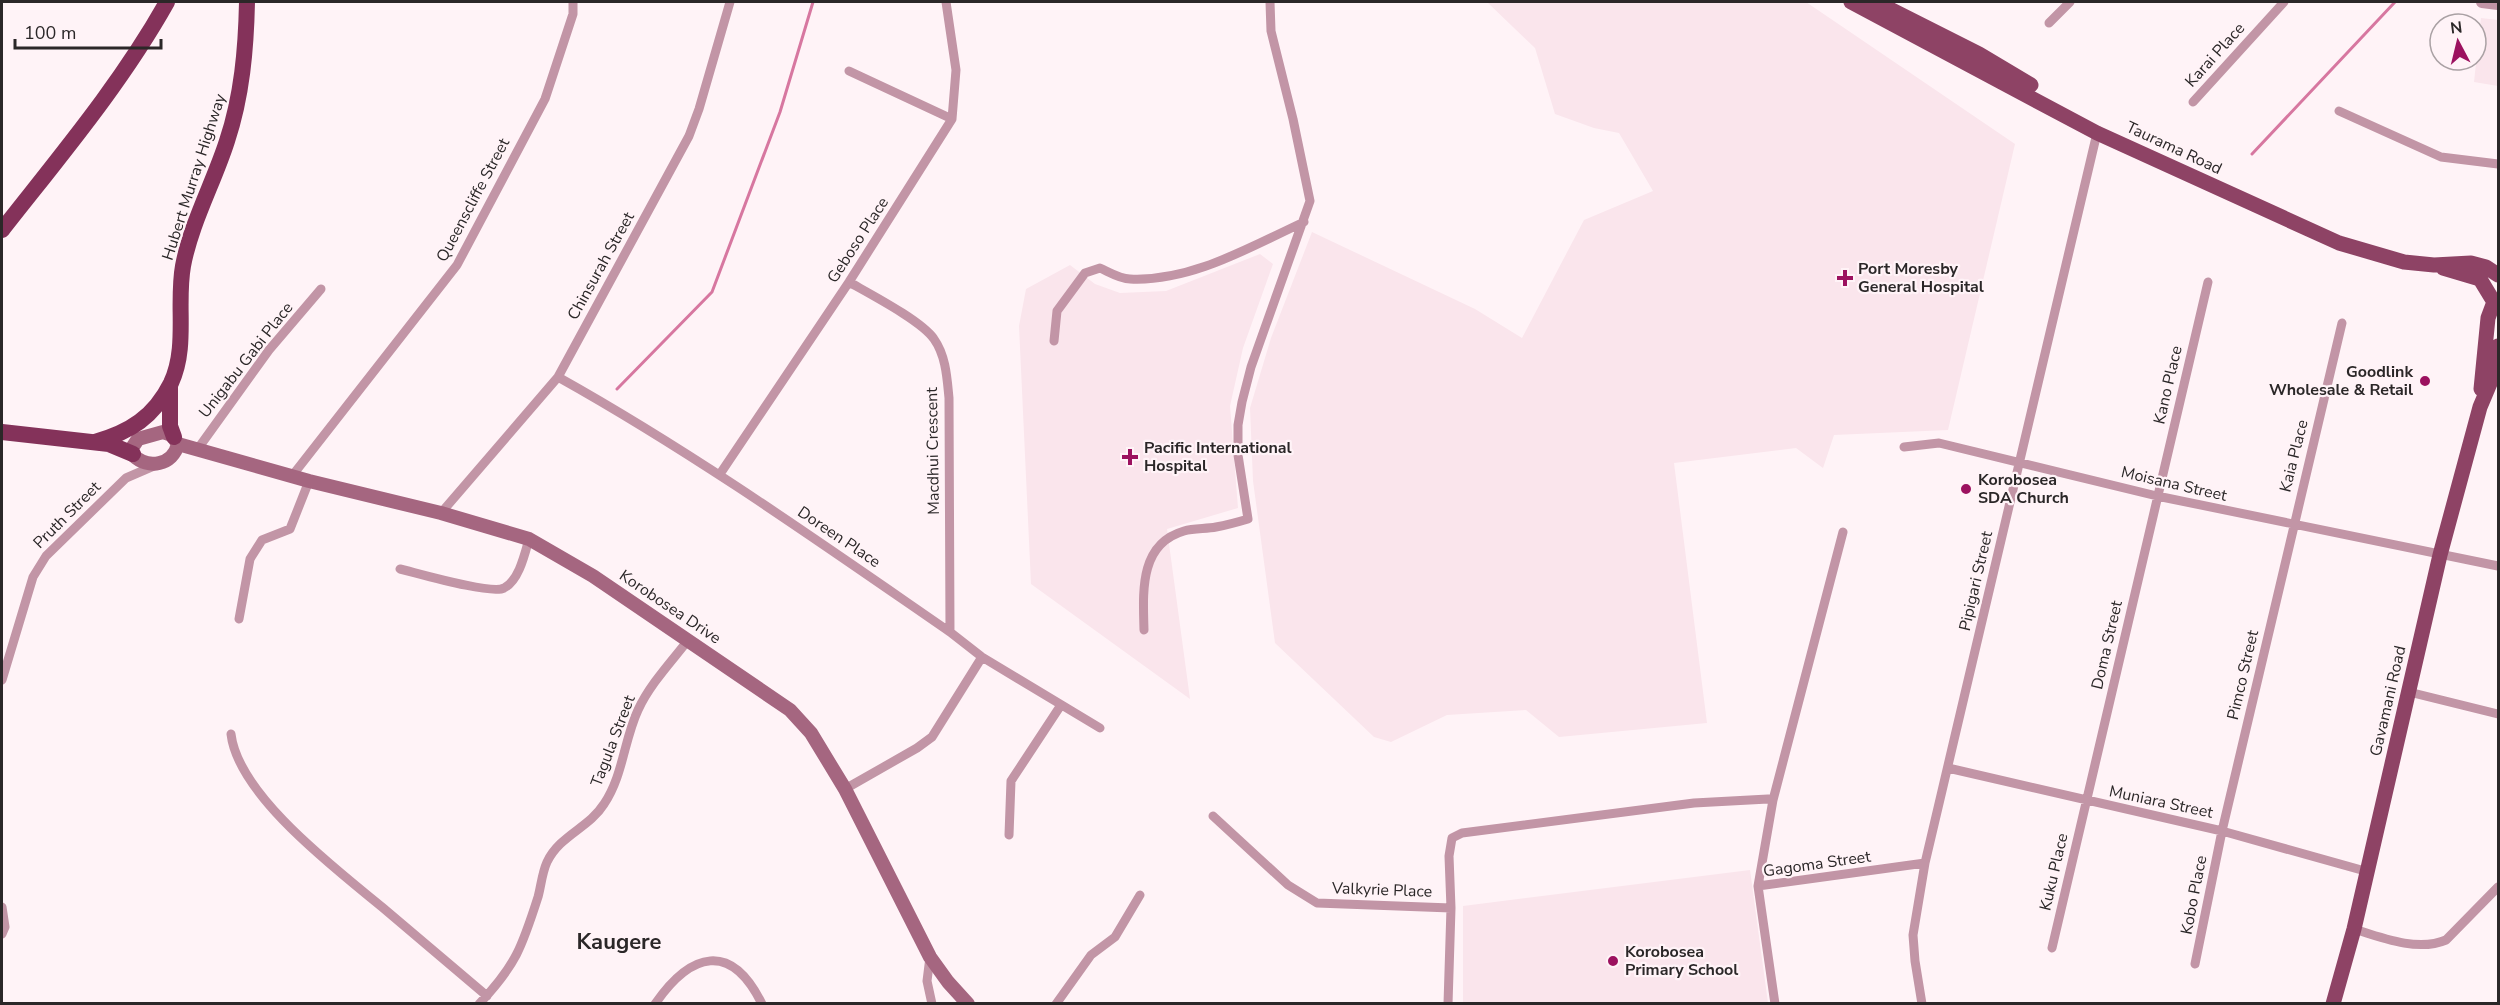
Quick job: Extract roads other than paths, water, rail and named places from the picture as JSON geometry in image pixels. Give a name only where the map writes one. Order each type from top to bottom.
[{"type":"highway","points":[[2,230],[47,175],[140,50],[167,2]]},
{"type":"highway","name":"Hubert Murray Highway","points":[[2,432],[95,442],[123,434],[141,423],[170,385],[180,351],[180,290],[183,264],[236,109],[242,78],[246,2]]},
{"type":"highway","points":[[170,385],[170,426],[176,440]]},
{"type":"highway","points":[[95,442],[133,455]]},
{"type":"main road","name":"Taurama Road","points":[[1851,2],[2097,133],[2339,243],[2375,255],[2434,266],[2471,263],[2486,267],[2499,275]]},
{"type":"main road","name":"Taurama Road","points":[[1876,2],[1979,54],[2092,121],[2323,227],[2385,252],[2413,256],[2469,255],[2499,262]]},
{"type":"main road","name":"Gavamani Road","points":[[2333,1004],[2354,929],[2365,871],[2409,692],[2439,555],[2480,407],[2493,315],[2494,302],[2480,279],[2434,266]]},
{"type":"main road","name":"Gavamani Road","points":[[2480,407],[2495,382],[2499,346]]},
{"type":"main road","points":[[164,461],[176,453],[176,440],[164,432],[144,437],[132,448],[133,455],[146,463],[164,461],[196,450]]},
{"type":"main road","name":"Korobosea Drive","points":[[176,440],[196,450],[309,481],[441,513],[529,539],[593,576],[689,639],[802,721],[845,789],[930,957],[968,1004]]},
{"type":"street","name":"Queenscliffe Street","points":[[291,476],[457,265],[545,99],[573,14],[573,2]]},
{"type":"street","name":"Chinsurah Street","points":[[441,513],[558,377],[689,136],[730,2]]},
{"type":"street","name":"Geboso Place","points":[[720,474],[849,282],[952,119],[956,70],[946,2]]},
{"type":"street","points":[[1144,630],[1143,587],[1146,567],[1160,543],[1184,531],[1218,527],[1248,519],[1238,455],[1238,425],[1242,402],[1251,367],[1310,201],[1271,31],[1270,2]]},
{"type":"street","points":[[2049,23],[2070,2]]},
{"type":"street","name":"Karai Place","points":[[2193,102],[2284,2]]},
{"type":"street","points":[[2482,2],[2499,4]]},
{"type":"street","points":[[849,71],[952,119]]},
{"type":"street","points":[[2339,111],[2441,157],[2499,164]]},
{"type":"street","name":"Pipigari Street","points":[[1922,1004],[1914,961],[1913,934],[1925,863],[2097,133]]},
{"type":"street","points":[[1054,341],[1057,311],[1084,273],[1100,268],[1128,280],[1164,277],[1210,265],[1304,222]]},
{"type":"street","name":"Macdhui Crescent","points":[[849,282],[902,314],[934,338],[945,362],[949,398],[950,632]]},
{"type":"street","name":"Kano Place","points":[[2157,496],[2208,282]]},
{"type":"street","name":"Unigabu Gabi Place","points":[[196,450],[269,350],[321,289]]},
{"type":"street","name":"Kaia Place","points":[[2293,525],[2342,323]]},
{"type":"street","name":"Doreen Place","points":[[558,377],[617,410],[720,474],[950,632],[982,657],[1100,728]]},
{"type":"street","name":"Moisana Street","points":[[1904,447],[1940,443],[2157,496],[2499,566]]},
{"type":"street","points":[[126,478],[133,455]]},
{"type":"street","points":[[126,478],[164,461]]},
{"type":"street","name":"Pruth Street","points":[[2,680],[33,577],[46,556],[126,478]]},
{"type":"street","points":[[239,619],[250,559],[262,540],[290,528],[309,481]]},
{"type":"street","name":"Doma Street","points":[[2085,801],[2157,496]]},
{"type":"street","name":"Pimco Street","points":[[2222,831],[2293,525]]},
{"type":"street","points":[[1758,886],[1773,800],[1843,532]]},
{"type":"street","points":[[400,569],[501,590],[507,587],[520,566],[529,539]]},
{"type":"street","name":"Tagula Street","points":[[479,1004],[514,963],[525,938],[548,861],[559,844],[595,818],[606,802],[615,783],[639,709],[689,639]]},
{"type":"street","points":[[845,789],[932,737],[982,657]]},
{"type":"street","points":[[2409,692],[2499,714]]},
{"type":"street","points":[[1009,835],[1011,781],[1061,705]]},
{"type":"street","points":[[231,734],[233,751],[273,810],[312,848],[487,996]]},
{"type":"street","name":"Muniara Street","points":[[1948,768],[2222,831],[2365,871]]},
{"type":"street","points":[[1450,908],[1449,856],[1452,838],[1462,833],[1694,803],[1748,799],[1773,800]]},
{"type":"street","name":"Kuku Place","points":[[2052,948],[2085,801]]},
{"type":"street","name":"Valkyrie Place","points":[[1213,816],[1288,885],[1317,903],[1450,908],[1448,1004]]},
{"type":"street","name":"Kobo Place","points":[[2195,964],[2222,831]]},
{"type":"street","name":"Gagoma Street","points":[[1775,1004],[1758,886],[1925,863]]},
{"type":"street","points":[[2354,929],[2408,943],[2436,944],[2446,940],[2499,887]]},
{"type":"street","points":[[1056,1004],[1091,955],[1115,937],[1140,895]]},
{"type":"street","points":[[2,907],[5,927],[2,934]]},
{"type":"street","points":[[930,957],[927,981],[932,1004]]},
{"type":"street","points":[[655,1004],[689,968],[709,961],[729,962],[737,967],[750,981],[762,1004]]},
{"type":"waterway","points":[[617,389],[712,292],[780,112],[813,2]]},
{"type":"waterway","points":[[2252,154],[2395,2]]},
{"type":"place","name":"Port Moresby General Hospital","points":[[1845,278]]},
{"type":"place","name":"Goodlink Wholesale & Retail","points":[[2425,381]]},
{"type":"place","name":"Pacific International Hospital","points":[[1130,457]]},
{"type":"place","name":"Korobosea SDA Church","points":[[1966,489]]},
{"type":"place","name":"Korobosea Primary School","points":[[1613,961]]},
{"type":"district","name":"Kaugere","points":[[619,942]]}]
